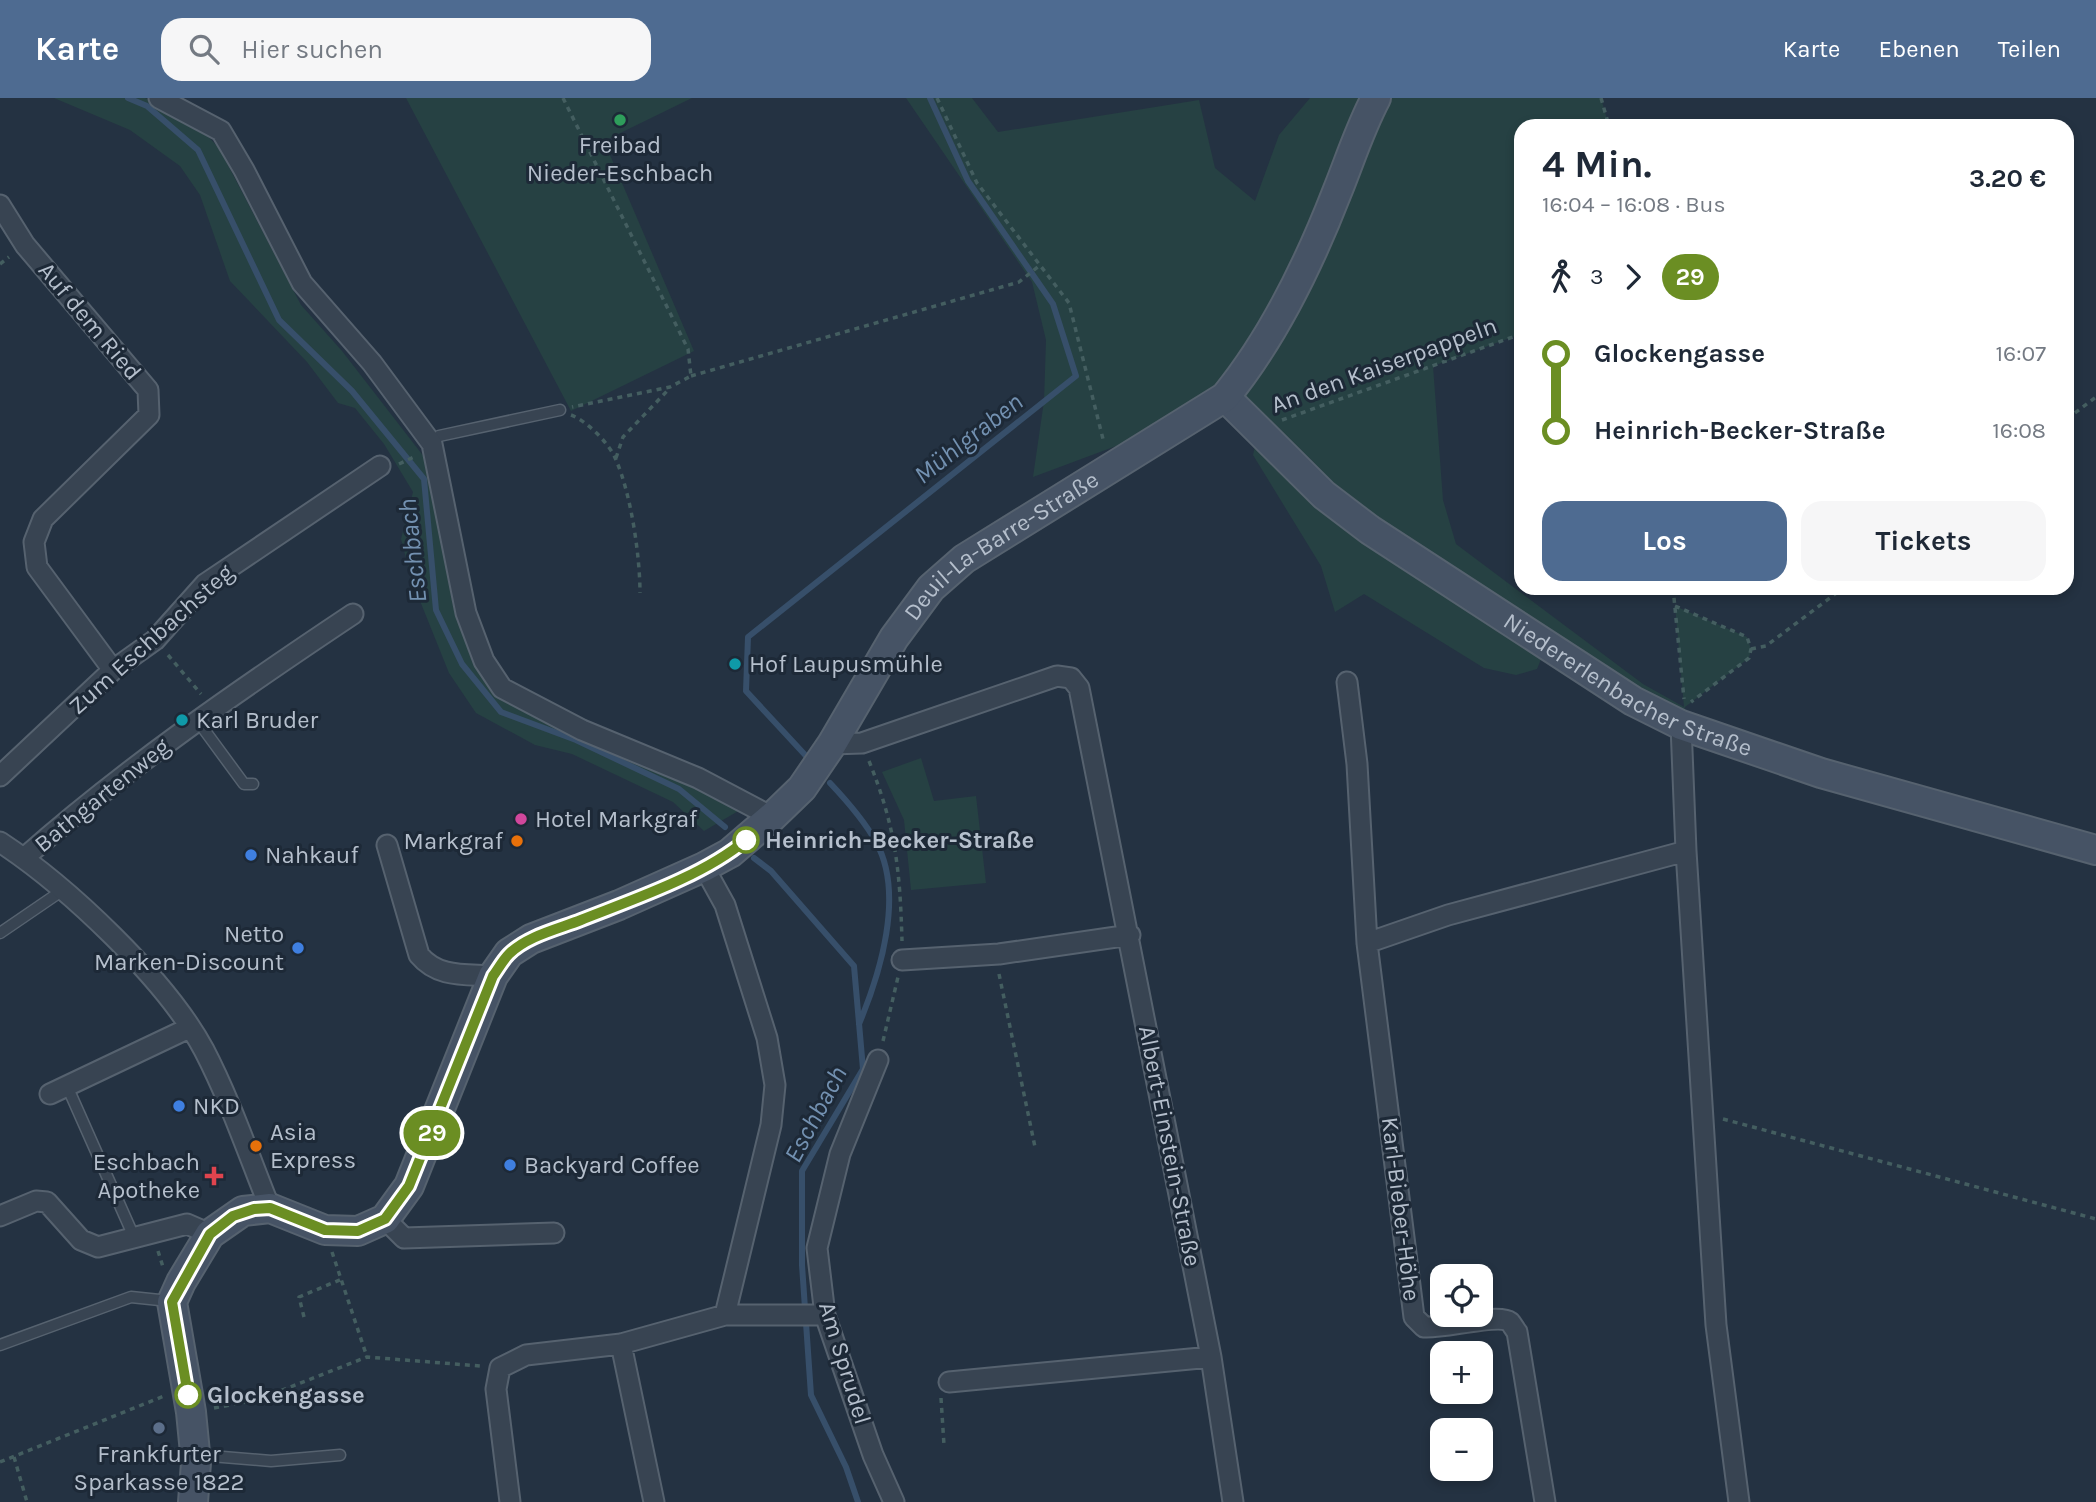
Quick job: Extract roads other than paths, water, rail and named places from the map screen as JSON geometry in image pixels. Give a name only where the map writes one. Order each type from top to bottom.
[{"type":"street","points":[[159,98],[221,131],[302,283],[372,363],[432,444],[466,613],[484,661],[502,688],[582,730],[698,778],[772,817]]},
{"type":"street","name":"Deuil-La-Barre-Straße","points":[[385,1219],[409,1186],[493,976],[509,953],[531,939],[619,905],[730,853],[802,788],[832,744],[894,638],[931,588],[964,559],[1225,397],[1244,374],[1283,310],[1315,244],[1376,98]]},
{"type":"street","name":"Auf dem Ried","points":[[0,205],[25,245],[148,390],[149,415],[43,519],[34,542],[37,567],[113,670]]},
{"type":"street","name":"Niedererlenbacher Straße","points":[[1225,397],[1324,495],[1370,530],[1594,678],[1821,773],[2096,850]]},
{"type":"street","name":"Zum Eschbachsteg","points":[[0,776],[113,670],[155,640],[205,584],[380,466]]},
{"type":"street","name":"Bathgartenweg","points":[[24,858],[80,809],[212,708],[353,614]]},
{"type":"street","name":"Albert-Einstein-Straße","points":[[832,744],[862,743],[1057,676],[1071,678],[1079,688],[1130,935],[1211,1357],[1233,1502]]},
{"type":"street","name":"Karl-Bieber-Höhe","points":[[1347,682],[1360,804],[1367,943],[1414,1317],[1424,1327],[1439,1329],[1500,1319],[1511,1323],[1517,1332],[1545,1502]]},
{"type":"street","points":[[1683,716],[1686,851],[1716,1325],[1739,1502]]},
{"type":"street","points":[[0,842],[63,890],[146,972],[173,1003],[204,1049],[270,1208]]},
{"type":"street","points":[[387,845],[419,955],[429,968],[447,973],[493,976]]},
{"type":"street","points":[[1367,943],[1448,915],[1686,851]]},
{"type":"street","points":[[704,867],[725,905],[767,1038],[775,1085],[771,1125],[725,1315]]},
{"type":"street","points":[[902,960],[999,954],[1130,935]]},
{"type":"street","points":[[58,1090],[189,1028]]},
{"type":"street","name":"Am Sprudel","points":[[878,1060],[840,1154],[817,1248],[825,1315],[873,1455],[894,1502]]},
{"type":"street","points":[[0,1216],[36,1200],[47,1202],[81,1240],[98,1247],[187,1224],[210,1234]]},
{"type":"street","points":[[194,1502],[195,1455],[189,1400],[172,1302],[210,1234],[243,1210],[270,1208],[325,1230],[358,1231],[385,1219],[404,1238],[554,1233]]},
{"type":"street","points":[[510,1502],[496,1389],[500,1368],[526,1355],[621,1344],[725,1315],[825,1315]]},
{"type":"street","points":[[621,1344],[654,1502]]},
{"type":"street","points":[[949,1382],[1211,1357]]},
{"type":"lane","points":[[432,444],[439,436],[560,410]]},
{"type":"lane","points":[[196,720],[244,784],[253,784]]},
{"type":"lane","points":[[0,933],[63,890]]},
{"type":"lane","points":[[58,1090],[134,1237]]},
{"type":"lane","points":[[0,1345],[131,1297],[172,1302]]},
{"type":"lane","points":[[195,1455],[271,1461],[340,1455]]},
{"type":"waterway","name":"Eschbach","points":[[128,98],[147,106],[198,150],[279,320],[352,391],[424,479],[436,610],[462,664],[501,712],[576,740],[679,789],[725,827]]},
{"type":"waterway","name":"Mühlgraben","points":[[807,757],[746,691],[748,637],[1076,376],[1053,304],[968,181],[930,98]]},
{"type":"waterway","name":"Mühlgraben","points":[[830,783],[861,818],[876,842],[889,885],[889,909],[881,958],[859,1024]]},
{"type":"waterway","name":"Eschbach","points":[[754,858],[771,871],[854,966],[863,1069],[802,1171],[802,1265],[811,1395],[846,1467],[858,1502]]},
{"type":"place","name":"Freibad Nieder-Eschbach","points":[[620,120]]},
{"type":"place","name":"Hof Laupusmühle","points":[[735,664]]},
{"type":"place","name":"Karl Bruder","points":[[182,720]]},
{"type":"place","name":"Hotel Markgraf","points":[[521,819]]},
{"type":"place","name":"Heinrich-Becker-Straße","points":[[746,840]]},
{"type":"place","name":"Markgraf","points":[[517,841]]},
{"type":"place","name":"Nahkauf","points":[[251,855]]},
{"type":"place","name":"Netto Marken-Discount","points":[[298,948]]},
{"type":"place","name":"NKD","points":[[179,1106]]},
{"type":"place","name":"Asia Express","points":[[256,1146]]},
{"type":"place","name":"Backyard Coffee","points":[[510,1165]]},
{"type":"place","name":"Eschbach Apotheke","points":[[214,1176]]},
{"type":"place","name":"Glockengasse","points":[[188,1395]]},
{"type":"place","name":"Frankfurter Sparkasse 1822","points":[[159,1428]]}]
